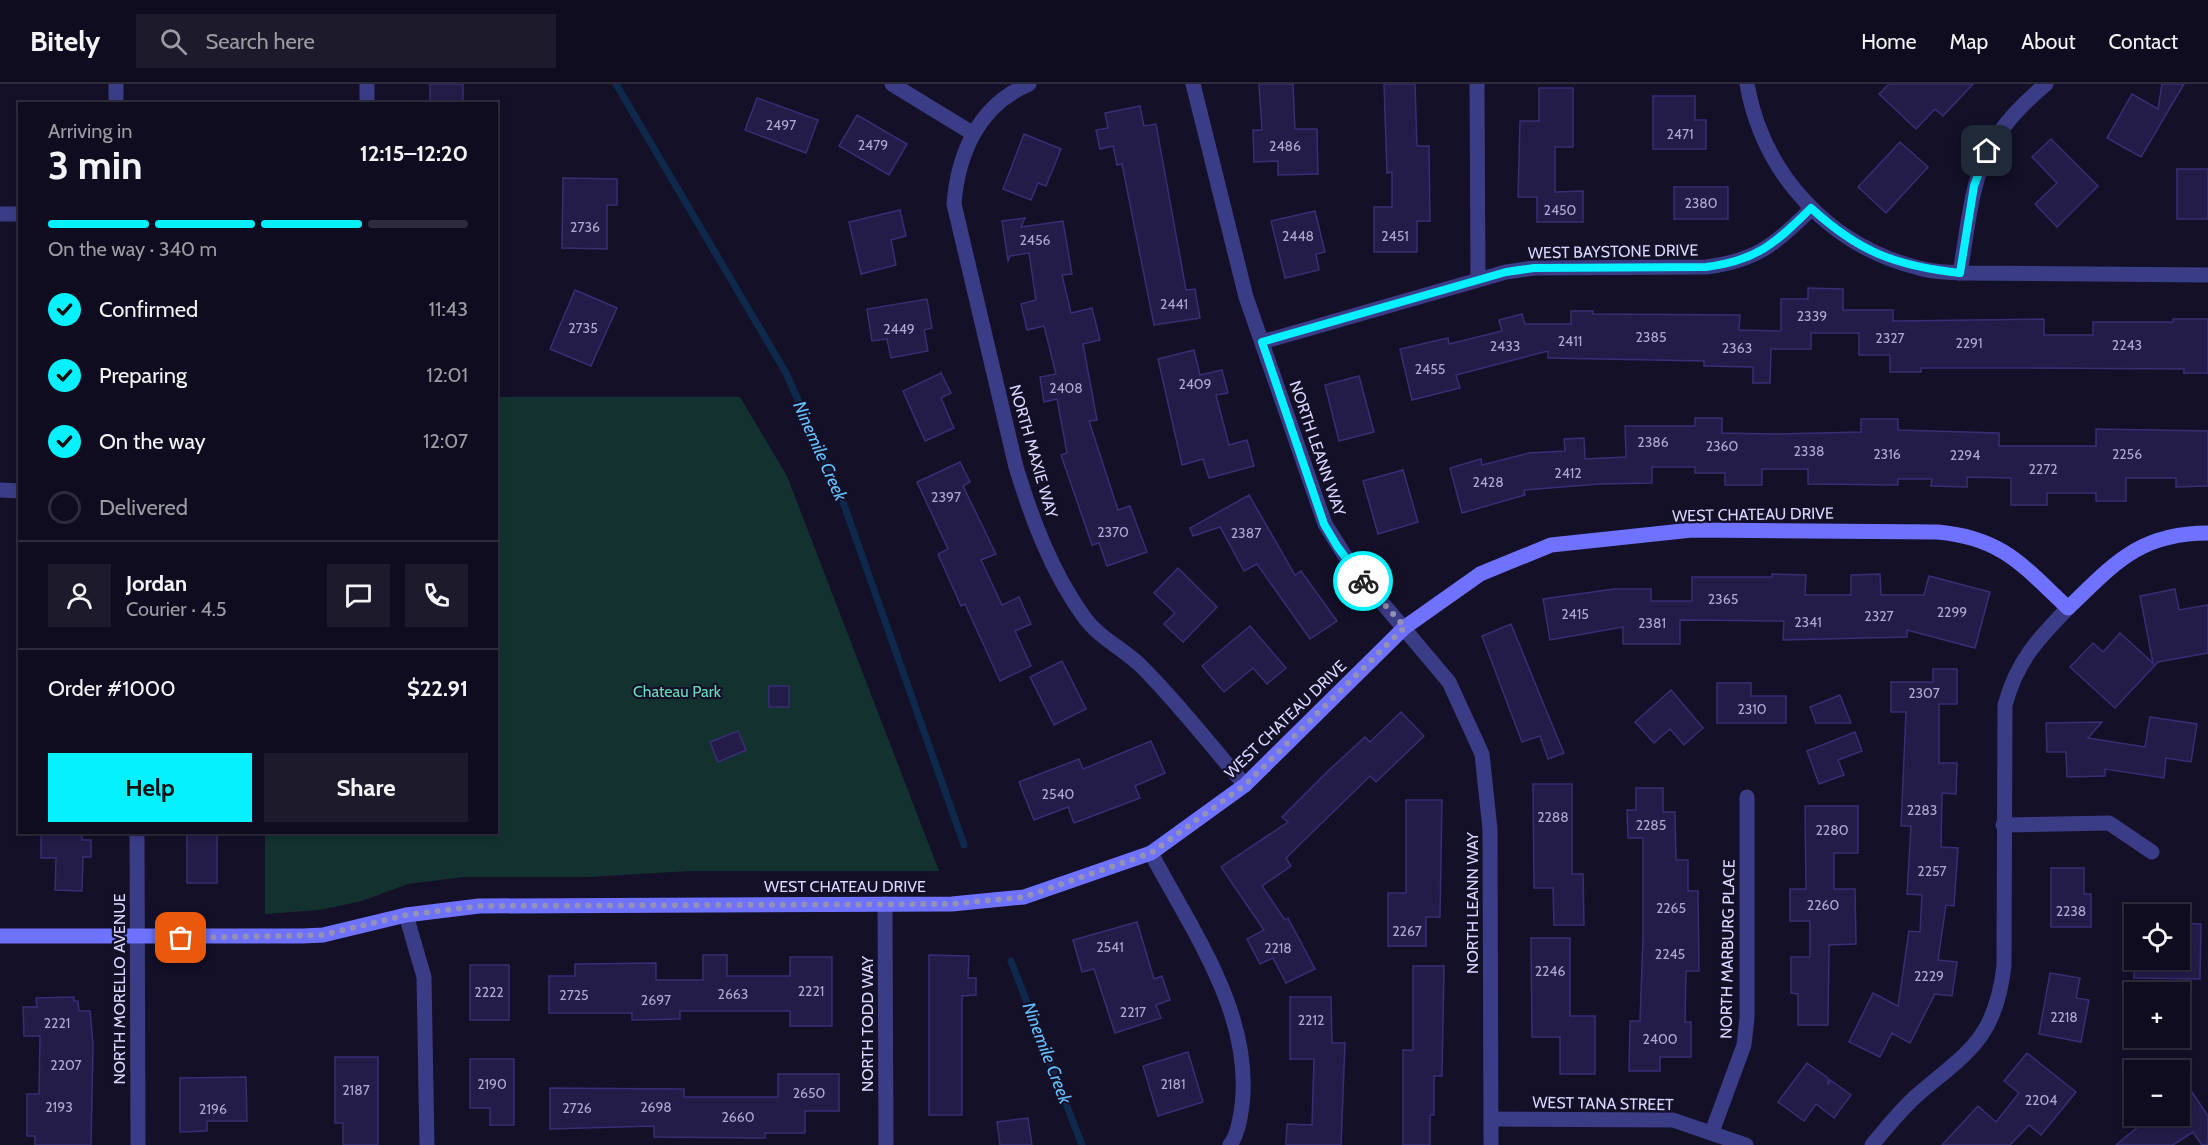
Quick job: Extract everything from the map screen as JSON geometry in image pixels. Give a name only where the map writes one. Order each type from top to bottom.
[{"type":"street","points":[[116,84],[116,102]]},
{"type":"street","points":[[367,84],[367,102]]},
{"type":"street","points":[[892,84],[972,133]]},
{"type":"street","name":"NORTH MAXIE WAY","points":[[1029,84],[998,103],[972,133],[956,175],[954,204],[1016,467],[1043,544],[1071,598],[1086,620],[1118,650],[1141,666],[1245,785]]},
{"type":"street","name":"NORTH LEANN WAY","points":[[1193,84],[1239,273],[1324,524],[1352,567],[1405,627],[1449,682],[1482,754],[1490,829],[1491,1145]]},
{"type":"street","points":[[1477,84],[1478,279]]},
{"type":"street","points":[[1748,84],[1757,124],[1767,147],[1789,183],[1811,208],[1852,241],[1874,253],[1922,269],[1960,273],[2208,275]]},
{"type":"street","points":[[1960,273],[1974,186],[1981,162],[1993,139],[2008,118],[2046,84]]},
{"type":"street","name":"WEST BAYSTONE DRIVE","points":[[1262,342],[1478,279],[1534,268],[1706,267],[1733,264],[1757,255],[1779,240],[1811,208]]},
{"type":"street","points":[[0,214],[18,214]]},
{"type":"street","points":[[0,490],[18,491]]},
{"type":"street","name":"WEST CHATEAU DRIVE","points":[[0,936],[271,938],[322,935],[406,915],[479,906],[952,904],[1024,897],[1151,853],[1245,785],[1405,627],[1480,574],[1551,545],[1692,530],[1965,534],[1989,542],[2011,555],[2068,608]]},
{"type":"street","points":[[1872,1145],[1916,1097],[1964,1059],[1981,1039],[1993,1017],[2001,993],[2004,966],[2005,705],[2012,680],[2023,657],[2068,608],[2122,557],[2144,544],[2169,537],[2208,533]]},
{"type":"street","name":"NORTH MARBURG PLACE","points":[[1712,1132],[1744,1045],[1747,1018],[1747,797]]},
{"type":"street","points":[[2003,825],[2109,823],[2152,852]]},
{"type":"street","name":"NORTH MORELLO AVENUE","points":[[137,834],[138,1145]]},
{"type":"street","points":[[1151,853],[1227,998],[1240,1040],[1245,1080],[1240,1120],[1230,1145]]},
{"type":"street","name":"NORTH TODD WAY","points":[[885,904],[886,1145]]},
{"type":"street","points":[[406,915],[424,977],[427,1145]]},
{"type":"street","name":"WEST TANA STREET","points":[[1491,1119],[1674,1120],[1746,1145]]},
{"type":"green space","name":"Chateau Park","points":[[498,397],[740,397],[787,476],[939,871],[690,871],[588,877],[464,877],[408,884],[362,901],[320,910],[265,914],[265,834],[498,834]]},
{"type":"building","points":[[430,84],[463,84],[463,102],[430,102]]},
{"type":"building","points":[[1259,84],[1293,84],[1295,129],[1317,129],[1318,174],[1278,175],[1278,161],[1254,162],[1253,130],[1262,130]]},
{"type":"building","points":[[1384,84],[1415,84],[1417,146],[1429,146],[1430,221],[1417,221],[1417,252],[1374,252],[1374,207],[1392,207],[1392,172],[1387,173]]},
{"type":"building","points":[[1889,84],[1973,84],[1943,116],[1935,109],[1916,129],[1879,94]]},
{"type":"building","points":[[2162,84],[2184,84],[2141,157],[2107,138],[2132,94],[2158,109]]},
{"type":"building","points":[[1539,88],[1573,88],[1573,147],[1555,147],[1555,192],[1583,191],[1583,222],[1537,222],[1537,197],[1518,197],[1520,121],[1539,121]]},
{"type":"building","points":[[1653,96],[1695,96],[1695,120],[1706,120],[1706,149],[1653,149]]},
{"type":"building","points":[[757,98],[818,120],[806,153],[745,130]]},
{"type":"building","points":[[1140,106],[1144,126],[1156,124],[1186,290],[1195,289],[1200,318],[1154,325],[1122,164],[1117,165],[1113,146],[1100,149],[1096,130],[1108,128],[1105,113]]},
{"type":"building","points":[[857,115],[907,144],[889,175],[839,146]]},
{"type":"building","points":[[1024,134],[1061,149],[1046,186],[1038,183],[1031,200],[1003,189]]},
{"type":"building","points":[[2051,139],[2098,186],[2057,227],[2035,204],[2057,183],[2032,157]]},
{"type":"building","points":[[1900,142],[1928,167],[1886,213],[1858,187]]},
{"type":"building","points":[[2177,169],[2208,169],[2208,219],[2177,219]]},
{"type":"building","points":[[563,178],[617,179],[617,205],[607,205],[607,249],[562,248]]},
{"type":"building","points":[[1674,187],[1728,187],[1728,219],[1674,219]]},
{"type":"building","points":[[900,210],[906,236],[891,240],[896,265],[861,274],[849,222]]},
{"type":"building","points":[[1315,211],[1325,252],[1316,254],[1319,270],[1285,278],[1271,221]]},
{"type":"building","points":[[1025,218],[1021,227],[1063,221],[1072,274],[1062,275],[1071,313],[1092,308],[1100,340],[1083,344],[1097,420],[1089,421],[1118,510],[1130,506],[1147,552],[1107,566],[1099,543],[1092,545],[1061,455],[1067,453],[1057,399],[1044,402],[1040,377],[1056,374],[1044,326],[1027,330],[1021,304],[1036,300],[1029,253],[1010,256],[1008,261],[1002,221]]},
{"type":"building","points":[[1808,288],[1843,289],[1843,310],[1893,310],[1893,321],[2044,319],[2044,335],[2093,335],[2093,322],[2173,322],[2173,319],[2208,319],[2208,373],[2184,373],[2184,369],[2018,368],[1921,368],[1921,372],[1890,372],[1890,355],[1859,355],[1859,333],[1811,333],[1811,349],[1771,349],[1770,383],[1753,383],[1753,367],[1704,366],[1704,361],[1548,358],[1548,351],[1456,375],[1460,388],[1412,400],[1400,349],[1448,338],[1449,344],[1502,331],[1499,320],[1522,314],[1525,324],[1571,324],[1571,311],[1593,311],[1593,314],[1740,315],[1739,330],[1781,331],[1781,299],[1808,299]]},
{"type":"building","points":[[575,290],[617,308],[591,366],[550,349]]},
{"type":"building","points":[[927,299],[932,328],[924,330],[928,351],[891,358],[887,339],[872,341],[867,309]]},
{"type":"building","points":[[1194,350],[1200,375],[1222,370],[1228,393],[1216,395],[1229,445],[1247,440],[1254,466],[1209,478],[1203,459],[1182,465],[1158,359]]},
{"type":"building","points":[[941,373],[951,393],[941,398],[954,428],[925,441],[903,391]]},
{"type":"building","points":[[1359,376],[1374,432],[1339,441],[1325,385]]},
{"type":"building","points":[[1695,418],[1722,418],[1722,433],[1776,434],[1861,432],[1861,419],[1898,419],[1898,430],[1999,433],[1999,446],[2096,446],[2096,429],[2208,431],[2208,486],[2176,487],[2176,478],[2126,478],[2126,501],[2096,501],[2096,493],[2047,493],[2047,505],[2011,505],[2011,478],[1967,477],[1967,487],[1931,486],[1932,479],[1898,479],[1898,485],[1808,484],[1808,469],[1762,469],[1762,485],[1725,485],[1725,473],[1695,473],[1695,467],[1652,467],[1652,483],[1600,484],[1524,490],[1525,495],[1462,513],[1450,468],[1481,459],[1482,465],[1529,453],[1565,451],[1564,439],[1584,438],[1585,459],[1626,457],[1625,426],[1695,426]]},
{"type":"building","points":[[960,462],[970,482],[963,486],[996,554],[981,560],[1002,605],[1019,597],[1031,624],[1015,631],[1031,666],[1000,681],[965,604],[961,606],[938,554],[948,549],[917,482]]},
{"type":"building","points":[[1403,470],[1418,522],[1378,534],[1363,481]]},
{"type":"building","points":[[1249,495],[1295,575],[1301,571],[1337,621],[1310,639],[1257,564],[1244,571],[1220,527],[1193,536],[1190,528]]},
{"type":"building","points":[[1178,568],[1217,607],[1183,642],[1164,624],[1175,613],[1154,593]]},
{"type":"building","points":[[1772,574],[1806,575],[1805,595],[1851,595],[1851,575],[1880,574],[1881,595],[1924,595],[1929,576],[1990,592],[1975,648],[1907,630],[1907,637],[1783,640],[1784,621],[1680,620],[1680,644],[1623,644],[1623,627],[1550,640],[1543,599],[1614,589],[1651,589],[1651,601],[1692,601],[1692,577],[1772,577]]},
{"type":"building","points":[[2175,589],[2179,610],[2208,605],[2208,653],[2158,662],[2115,708],[2070,667],[2093,643],[2103,652],[2120,633],[2153,663],[2140,596]]},
{"type":"building","points":[[1511,624],[1564,753],[1548,759],[1540,736],[1522,742],[1482,636]]},
{"type":"building","points":[[1250,626],[1286,668],[1267,684],[1253,668],[1224,692],[1202,666]]},
{"type":"building","points":[[1062,661],[1086,709],[1054,725],[1030,677]]},
{"type":"building","points":[[1933,669],[1957,669],[1957,704],[1939,704],[1939,763],[1957,763],[1956,794],[1942,793],[1941,847],[1958,848],[1954,906],[1946,905],[1938,960],[1957,962],[1952,996],[1935,994],[1910,1043],[1892,1033],[1880,1057],[1849,1042],[1873,993],[1898,1006],[1909,931],[1920,932],[1922,895],[1907,894],[1911,826],[1901,826],[1906,712],[1891,712],[1891,682],[1933,682]]},
{"type":"building","points":[[1717,683],[1751,683],[1751,696],[1786,696],[1786,723],[1717,723]]},
{"type":"building","points":[[769,686],[789,686],[789,707],[769,707]]},
{"type":"building","points":[[1671,690],[1703,728],[1684,745],[1670,729],[1654,743],[1635,722]]},
{"type":"building","points":[[1840,695],[1851,723],[1816,723],[1810,707]]},
{"type":"building","points":[[1401,712],[1424,736],[1376,782],[1370,776],[1286,858],[1291,866],[1262,886],[1285,920],[1288,918],[1315,969],[1286,983],[1273,958],[1260,964],[1247,939],[1264,930],[1221,867],[1288,822],[1282,817],[1327,772],[1365,737],[1370,742]]},
{"type":"building","points":[[2150,717],[2197,724],[2191,762],[2166,758],[2164,778],[2105,769],[2105,776],[2067,777],[2066,752],[2047,752],[2046,723],[2102,722],[2088,738],[2145,747]]},
{"type":"building","points":[[738,731],[746,750],[718,762],[710,742]]},
{"type":"building","points":[[1855,732],[1862,751],[1838,760],[1844,775],[1819,784],[1807,751]]},
{"type":"building","points":[[1151,741],[1165,773],[1135,786],[1140,798],[1074,823],[1068,807],[1034,820],[1019,782],[1079,759],[1083,769]]},
{"type":"building","points":[[1533,784],[1572,784],[1572,874],[1583,874],[1584,925],[1554,925],[1553,888],[1534,888]]},
{"type":"building","points":[[1636,788],[1663,788],[1663,812],[1675,812],[1676,860],[1688,860],[1688,891],[1698,891],[1699,971],[1686,971],[1685,1022],[1691,1022],[1691,1057],[1660,1057],[1660,1071],[1629,1071],[1630,1021],[1640,1021],[1643,936],[1643,838],[1628,838],[1627,810],[1636,810]]},
{"type":"building","points":[[1406,800],[1442,800],[1440,917],[1426,917],[1426,946],[1388,946],[1388,893],[1406,893]]},
{"type":"building","points":[[1805,806],[1858,806],[1858,853],[1834,853],[1834,889],[1855,889],[1856,944],[1829,945],[1828,1025],[1798,1025],[1798,994],[1791,993],[1791,957],[1810,957],[1810,921],[1790,921],[1790,889],[1806,889]]},
{"type":"building","points":[[41,834],[82,834],[82,840],[91,840],[91,857],[83,857],[82,891],[55,890],[56,858],[41,858]]},
{"type":"building","points":[[187,834],[217,834],[217,883],[187,883]]},
{"type":"building","points":[[2051,868],[2084,868],[2084,894],[2091,894],[2091,927],[2051,927]]},
{"type":"building","points":[[1137,922],[1154,979],[1162,976],[1170,1000],[1156,1005],[1161,1018],[1115,1033],[1094,969],[1082,972],[1073,940]]},
{"type":"building","points":[[2190,923],[2201,924],[2200,979],[2134,978],[2134,970],[2190,970]]},
{"type":"building","points":[[1531,938],[1570,938],[1570,1016],[1595,1016],[1595,1074],[1560,1074],[1560,1037],[1532,1037]]},
{"type":"building","points":[[703,955],[727,955],[727,976],[790,976],[790,957],[832,957],[832,1026],[790,1026],[790,1011],[680,1011],[680,1019],[632,1020],[632,1013],[549,1013],[549,976],[575,976],[575,964],[656,963],[656,980],[703,980]]},
{"type":"building","points":[[929,955],[969,956],[968,978],[976,978],[976,995],[962,996],[962,1115],[929,1115]]},
{"type":"building","points":[[470,965],[509,965],[509,1020],[470,1020]]},
{"type":"building","points":[[1413,966],[1444,966],[1442,1076],[1434,1076],[1434,1115],[1430,1115],[1430,1145],[1403,1145],[1403,1050],[1413,1050]]},
{"type":"building","points":[[2050,973],[2080,978],[2076,998],[2089,1000],[2081,1042],[2039,1034]]},
{"type":"building","points":[[74,997],[74,1001],[78,1001],[79,1011],[90,1011],[93,1044],[91,1145],[35,1145],[35,1136],[27,1136],[27,1094],[39,1094],[40,1036],[24,1036],[23,1007],[37,1007],[36,998]]},
{"type":"building","points":[[1290,997],[1331,997],[1332,1043],[1345,1043],[1341,1145],[1286,1145],[1287,1124],[1312,1125],[1314,1059],[1290,1059]]},
{"type":"building","points":[[1188,1052],[1203,1102],[1158,1116],[1143,1066]]},
{"type":"building","points":[[2027,1053],[2076,1092],[2041,1135],[2029,1125],[2010,1145],[1942,1145],[1978,1106],[1996,1122],[2019,1093],[2004,1081]]},
{"type":"building","points":[[335,1057],[378,1057],[378,1145],[343,1145],[343,1123],[335,1123]]},
{"type":"building","points":[[470,1059],[514,1059],[514,1125],[490,1125],[490,1108],[470,1108]]},
{"type":"building","points":[[1807,1063],[1828,1078],[1828,1085],[1830,1080],[1851,1095],[1834,1118],[1816,1104],[1804,1121],[1778,1102]]},
{"type":"building","points":[[778,1074],[839,1074],[839,1111],[805,1111],[805,1133],[765,1133],[765,1138],[654,1137],[654,1126],[550,1129],[550,1088],[684,1089],[684,1097],[778,1097]]},
{"type":"building","points":[[246,1077],[247,1121],[207,1121],[207,1131],[180,1132],[180,1078]]},
{"type":"building","points":[[2192,1092],[2208,1116],[2208,1145],[2202,1145],[2193,1132],[2173,1145],[2116,1145],[2139,1126],[2190,1126],[2190,1093]]},
{"type":"building","points":[[1028,1118],[1032,1145],[1000,1145],[997,1122]]},
{"type":"waterway","name":"Ninemile Creek","points":[[616,84],[786,373],[842,499],[964,845]]},
{"type":"waterway","name":"Ninemile Creek","points":[[1011,961],[1082,1145]]},
{"type":"way so far","points":[[181,938],[271,938],[322,935],[406,915],[479,906],[952,904],[1024,897],[1151,853],[1245,785],[1405,627],[1363,581]]},
{"type":"route","points":[[1363,581],[1324,524],[1262,342],[1506,272],[1534,268],[1706,267],[1733,264],[1757,255],[1779,240],[1811,208],[1831,226],[1874,253],[1922,269],[1960,273],[1974,186],[1987,151]]}]
